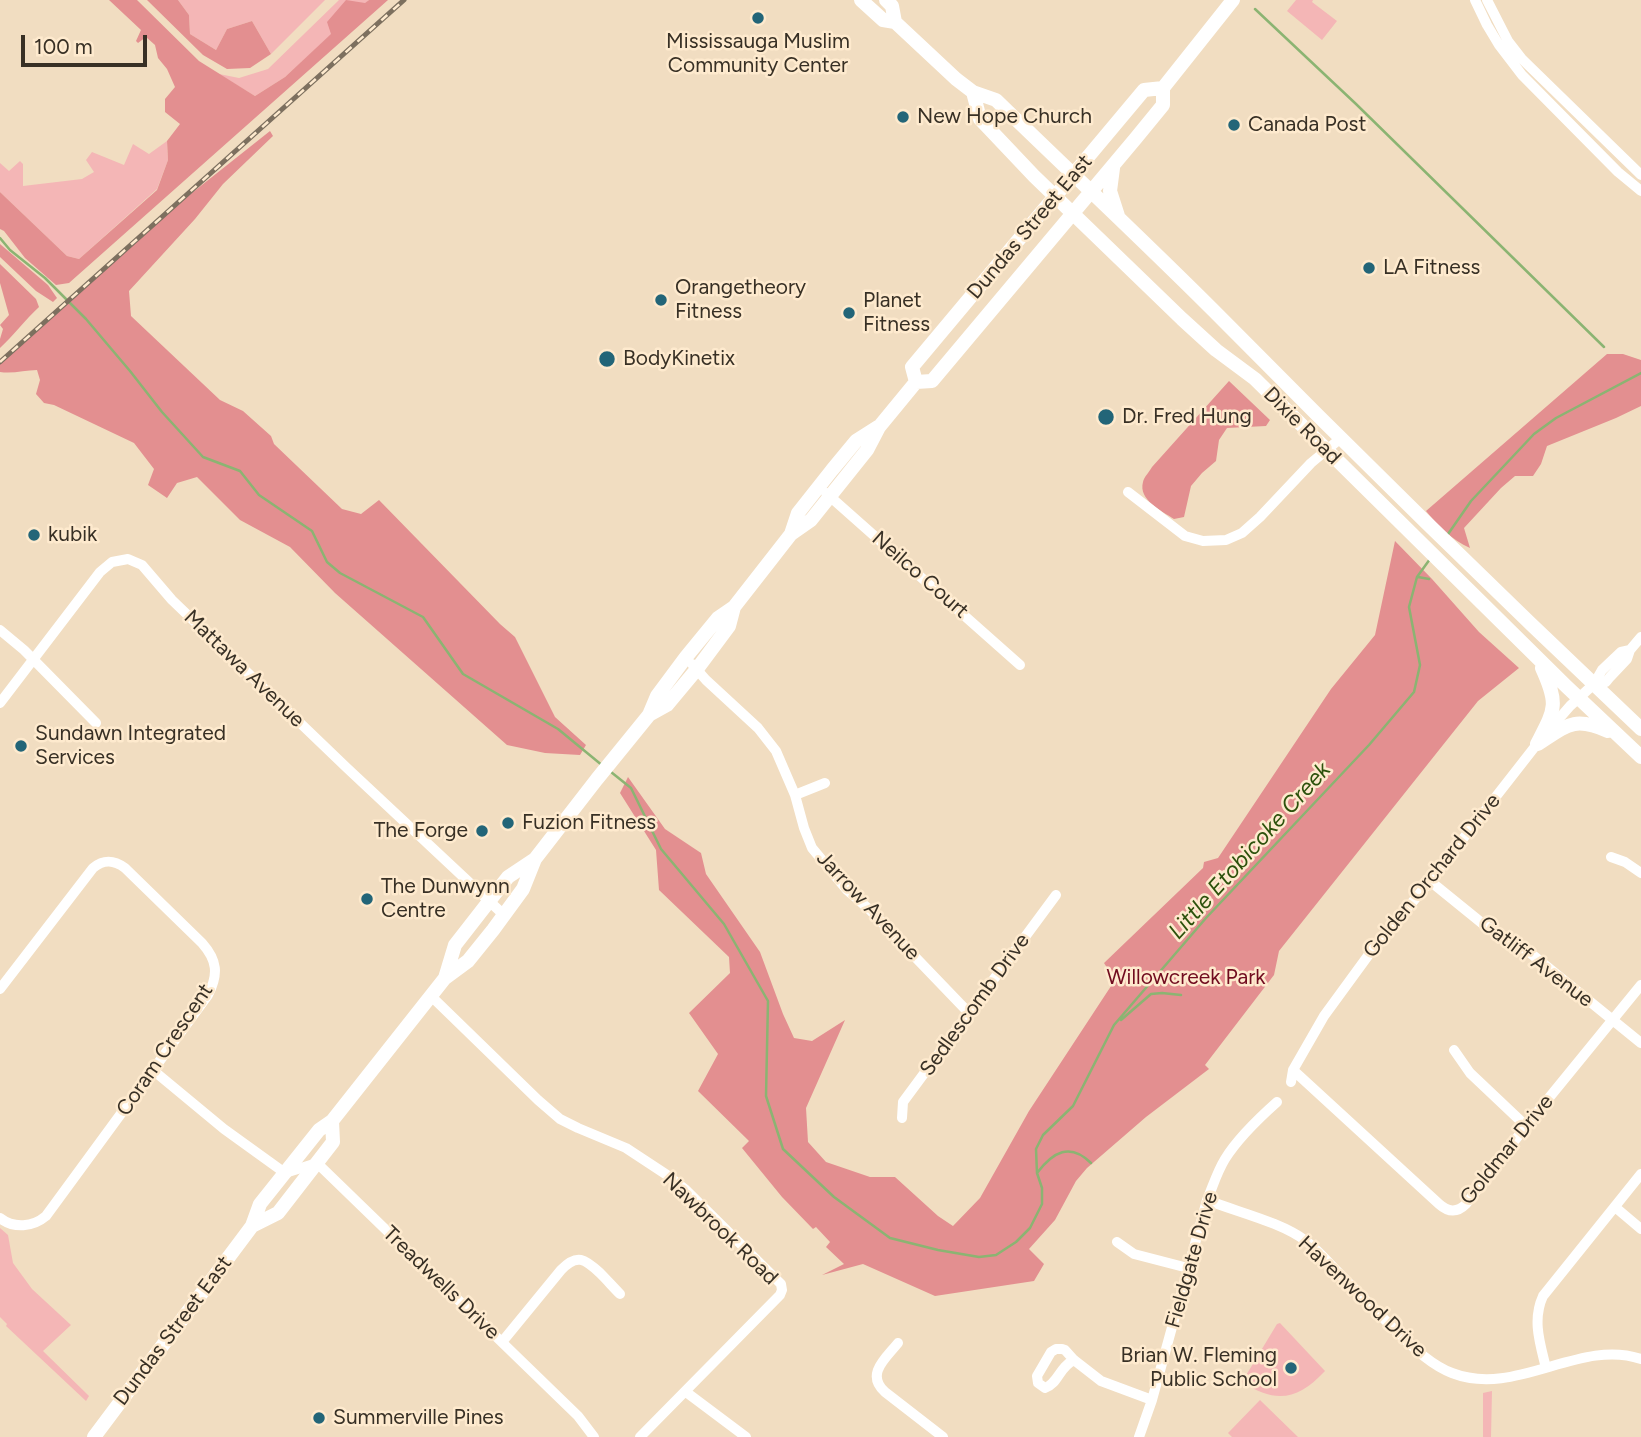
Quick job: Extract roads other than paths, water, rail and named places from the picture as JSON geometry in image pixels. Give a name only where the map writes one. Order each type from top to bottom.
[{"type":"main road","name":"Dixie Road","points":[[862,0],[883,20],[895,22],[973,92],[996,100],[1423,521],[1641,729]]},
{"type":"main road","name":"Dixie Road","points":[[887,0],[892,6],[895,22]]},
{"type":"main road","name":"Dundas Street East","points":[[444,978],[468,961],[504,915],[523,889],[535,859],[649,715],[657,696],[686,657],[718,618],[734,607],[790,534],[798,513],[824,491],[856,441],[879,427],[916,382],[932,381],[1163,105],[1163,88],[1233,0]]},
{"type":"main road","name":"Dundas Street East","points":[[916,382],[912,368],[1144,90],[1163,88]]},
{"type":"main road","name":"Dixie Road","points":[[973,92],[980,119],[1055,197],[1210,344],[1255,379],[1641,757]]},
{"type":"main road","points":[[1052,154],[1073,157],[1096,148]]},
{"type":"main road","points":[[1114,163],[1110,191],[1120,220]]},
{"type":"main road","points":[[1034,176],[1039,198],[1037,219]]},
{"type":"main road","points":[[1055,234],[1075,231],[1093,233]]},
{"type":"main road","name":"Dundas Street East","points":[[649,715],[667,705],[696,669],[729,626],[734,607]]},
{"type":"main road","points":[[1536,744],[1551,716],[1554,700],[1538,659]]},
{"type":"main road","points":[[1536,744],[1565,727],[1583,722],[1620,736]]},
{"type":"main road","name":"Dundas Street East","points":[[94,1437],[252,1226],[260,1204],[280,1169],[319,1130],[332,1121],[444,978],[455,945],[508,877],[535,859]]},
{"type":"main road","name":"Dundas Street East","points":[[252,1226],[278,1213],[333,1142],[332,1121]]},
{"type":"street","points":[[1475,0],[1499,45],[1522,75],[1619,173],[1641,191]]},
{"type":"street","points":[[1487,0],[1508,41],[1522,59],[1641,175]]},
{"type":"street","points":[[1128,492],[1185,536],[1203,541],[1226,540],[1242,533],[1341,438]]},
{"type":"street","name":"Neilco Court","points":[[824,491],[1020,665]]},
{"type":"street","name":"Mattawa Avenue","points":[[0,703],[100,572],[112,562],[128,559],[142,565],[172,600],[504,915]]},
{"type":"street","points":[[0,630],[96,723]]},
{"type":"street","name":"Golden Orchard Drive","points":[[1292,1076],[1324,1016],[1398,917],[1430,881],[1536,744],[1594,684],[1605,682],[1610,677],[1627,659],[1630,650],[1641,637]]},
{"type":"street","name":"Jarrow Avenue","points":[[686,657],[733,703],[776,751],[812,848],[847,890],[870,910],[968,1012]]},
{"type":"street","points":[[794,795],[824,783]]},
{"type":"street","points":[[1611,857],[1625,862],[1641,873]]},
{"type":"street","name":"Coram Crescent","points":[[0,989],[93,868],[107,861],[120,864],[202,943],[214,962],[214,979],[208,995],[46,1216],[36,1222],[19,1225],[0,1218]]},
{"type":"street","name":"Gatliff Avenue","points":[[1430,881],[1483,924],[1529,952],[1641,1044]]},
{"type":"street","name":"Sedlescomb Drive","points":[[902,1118],[903,1102],[1056,895]]},
{"type":"street","name":"Goldmar Drive","points":[[1292,1076],[1439,1204],[1450,1210],[1458,1210],[1466,1204],[1641,985]]},
{"type":"street","name":"Nawbrook Road","points":[[431,996],[560,1119],[626,1148],[667,1175],[686,1190],[781,1284],[780,1295],[640,1437]]},
{"type":"street","points":[[1454,1051],[1470,1073],[1526,1126]]},
{"type":"street","points":[[153,1071],[224,1129],[280,1169],[317,1163]]},
{"type":"street","name":"Fieldgate Drive","points":[[1139,1437],[1152,1401],[1207,1200],[1226,1157],[1262,1115],[1277,1102]]},
{"type":"street","name":"Treadwells Drive","points":[[317,1163],[578,1416],[594,1437]]},
{"type":"street","points":[[1546,1368],[1537,1328],[1540,1302],[1641,1174]]},
{"type":"street","name":"Havenwood Drive","points":[[1207,1200],[1285,1229],[1308,1242],[1415,1349],[1444,1369],[1466,1377],[1510,1378],[1593,1357],[1619,1354],[1641,1359]]},
{"type":"street","points":[[1615,1207],[1641,1229]]},
{"type":"street","points":[[1116,1242],[1134,1254],[1188,1268]]},
{"type":"street","points":[[502,1342],[561,1270],[572,1261],[582,1259],[588,1262],[620,1294]]},
{"type":"street","points":[[898,1343],[878,1368],[878,1385],[943,1437]]},
{"type":"street","points":[[1074,1360],[1101,1381],[1152,1401]]},
{"type":"street","points":[[686,1392],[746,1437]]},
{"type":"waterway","points":[[1255,9],[1604,347]]},
{"type":"waterway","name":"Little Etobicoke Creek","points":[[0,238],[86,319],[162,412],[203,457],[240,471],[259,495],[312,531],[327,562],[340,573],[423,617],[463,674],[558,729],[603,766]]},
{"type":"waterway","name":"Little Etobicoke Creek","points":[[1446,537],[1471,501],[1534,434],[1556,418],[1641,373]]},
{"type":"waterway","name":"Little Etobicoke Creek","points":[[611,772],[631,788],[661,849],[724,924],[768,1001],[766,1096],[783,1149],[834,1197],[890,1238],[979,1257],[996,1255],[1016,1242],[1030,1228],[1042,1204],[1036,1149],[1043,1135],[1073,1106],[1114,1025],[1206,918],[1369,745],[1414,692],[1420,665],[1409,607],[1417,577],[1430,559]]},
{"type":"waterway","points":[[1418,577],[1429,579]]},
{"type":"waterway","points":[[1121,1020],[1151,994],[1181,995]]},
{"type":"waterway","points":[[1037,1173],[1049,1160],[1062,1152],[1076,1153],[1091,1163]]},
{"type":"railway","points":[[0,362],[404,0]]},
{"type":"place","name":"Mississauga Muslim Community Center","points":[[758,18]]},
{"type":"place","name":"New Hope Church","points":[[903,117]]},
{"type":"place","name":"Canada Post","points":[[1234,125]]},
{"type":"place","name":"LA Fitness","points":[[1369,268]]},
{"type":"place","name":"Orangetheory Fitness","points":[[661,300]]},
{"type":"place","name":"Planet Fitness","points":[[849,313]]},
{"type":"place","name":"BodyKinetix","points":[[607,359]]},
{"type":"place","name":"Dr. Fred Hung","points":[[1106,417]]},
{"type":"place","name":"kubik","points":[[34,535]]},
{"type":"place","name":"Sundawn Integrated Services","points":[[21,746]]},
{"type":"place","name":"Fuzion Fitness","points":[[508,823]]},
{"type":"place","name":"The Forge","points":[[482,831]]},
{"type":"place","name":"The Dunwynn Centre","points":[[367,899]]},
{"type":"place","name":"Brian W. Fleming Public School","points":[[1291,1368]]},
{"type":"place","name":"Summerville Pines","points":[[319,1418]]},
{"type":"park label","name":"Willowcreek Park","points":[[1186,978]]}]
